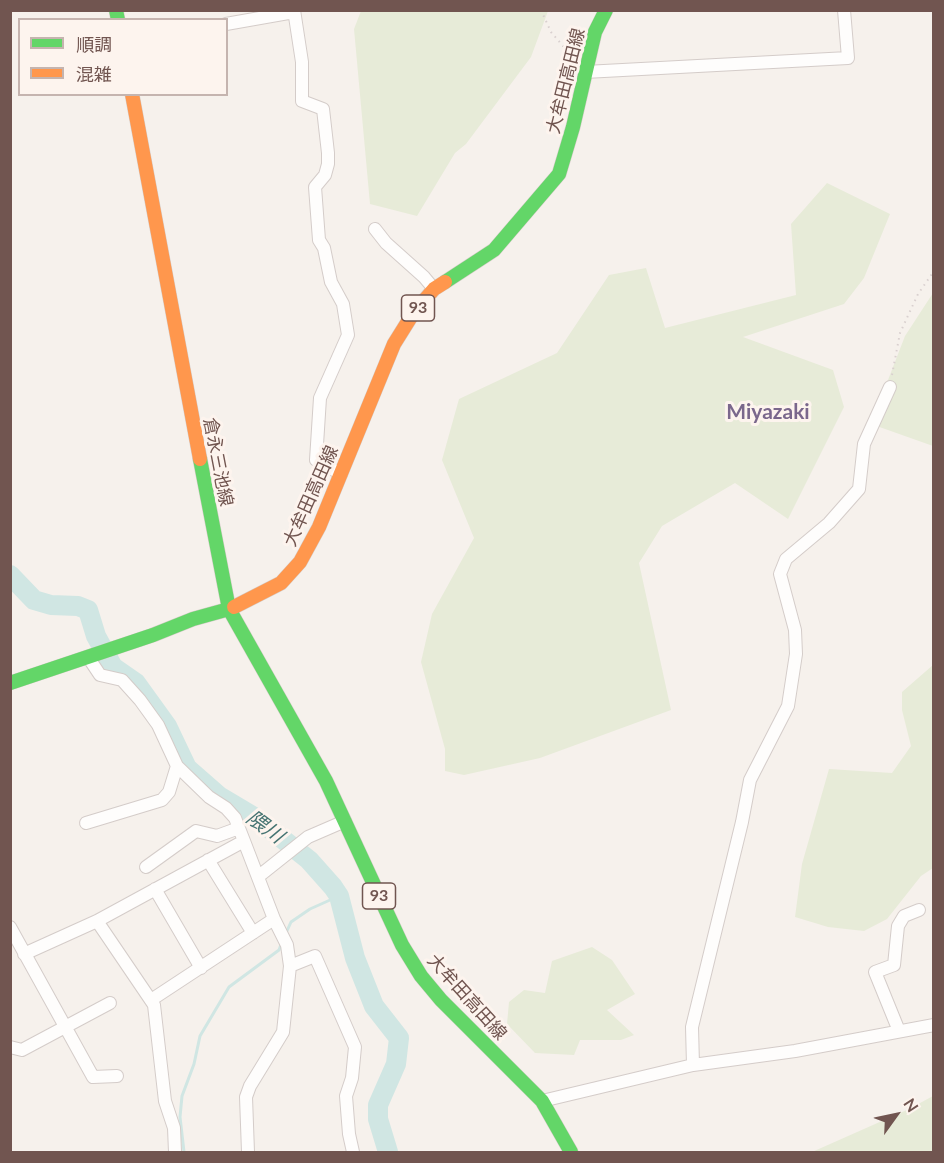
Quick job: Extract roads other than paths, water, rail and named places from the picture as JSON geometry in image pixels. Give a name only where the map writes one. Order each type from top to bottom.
[{"type":"main road","name":"大牟田高田線","points":[[571,1152],[542,1101],[449,1008],[421,976],[402,945],[326,781],[229,609],[281,583],[300,562],[319,527],[394,344],[414,312],[434,289],[494,250],[559,174],[571,137],[595,32],[606,10]]},
{"type":"main road","name":"倉永三池線","points":[[132,96],[229,609]]},
{"type":"main road","points":[[10,683],[127,644],[193,618],[229,609]]},
{"type":"street","points":[[585,72],[848,58],[844,10]]},
{"type":"street","points":[[228,24],[294,11],[302,62],[302,101],[323,109],[328,164],[325,175],[315,187],[319,240],[324,248],[331,282],[343,304],[348,335],[320,398],[316,460],[341,474]]},
{"type":"street","points":[[375,229],[386,243],[434,289]]},
{"type":"street","points":[[693,1065],[692,1027],[742,822],[750,780],[788,706],[796,654],[795,630],[780,574],[786,559],[829,522],[859,489],[864,444],[890,387]]},
{"type":"street","points":[[88,657],[100,675],[122,680],[158,725],[177,766],[235,818],[284,939],[290,966],[283,1032],[250,1086],[246,1097],[248,1152]]},
{"type":"street","points":[[86,823],[162,800],[169,792],[177,766]]},
{"type":"street","points":[[259,876],[308,837],[345,821]]},
{"type":"street","points":[[146,867],[196,831],[218,836],[239,828]]},
{"type":"street","points":[[24,954],[97,921],[244,841]]},
{"type":"street","points":[[208,860],[253,933]]},
{"type":"street","points":[[155,889],[201,968]]},
{"type":"street","points":[[899,1031],[875,972],[894,965],[898,926],[904,916],[919,910]]},
{"type":"street","points":[[151,1000],[274,919]]},
{"type":"street","points":[[97,921],[154,1005],[165,1101],[174,1128],[175,1152]]},
{"type":"street","points":[[10,927],[93,1077],[117,1076]]},
{"type":"street","points":[[290,966],[315,957],[355,1047],[352,1078],[346,1096],[353,1152]]},
{"type":"street","points":[[10,1047],[22,1050],[110,1003]]},
{"type":"street","points":[[542,1101],[693,1065],[795,1051],[933,1024]]},
{"type":"waterway","name":"隈川","points":[[10,575],[34,600],[51,605],[78,606],[88,610],[96,636],[113,667],[136,683],[167,726],[187,768],[219,796],[256,818],[309,860],[339,896],[355,958],[374,1006],[399,1038],[396,1064],[378,1105],[378,1119],[388,1152]]},
{"type":"waterway","points":[[286,933],[291,922],[310,909],[339,896]]},
{"type":"waterway","points":[[184,1152],[180,1117],[182,1096],[194,1064],[200,1036],[229,987],[279,950],[282,942]]},
{"type":"district","name":"Miyazaki","points":[[768,412]]}]
